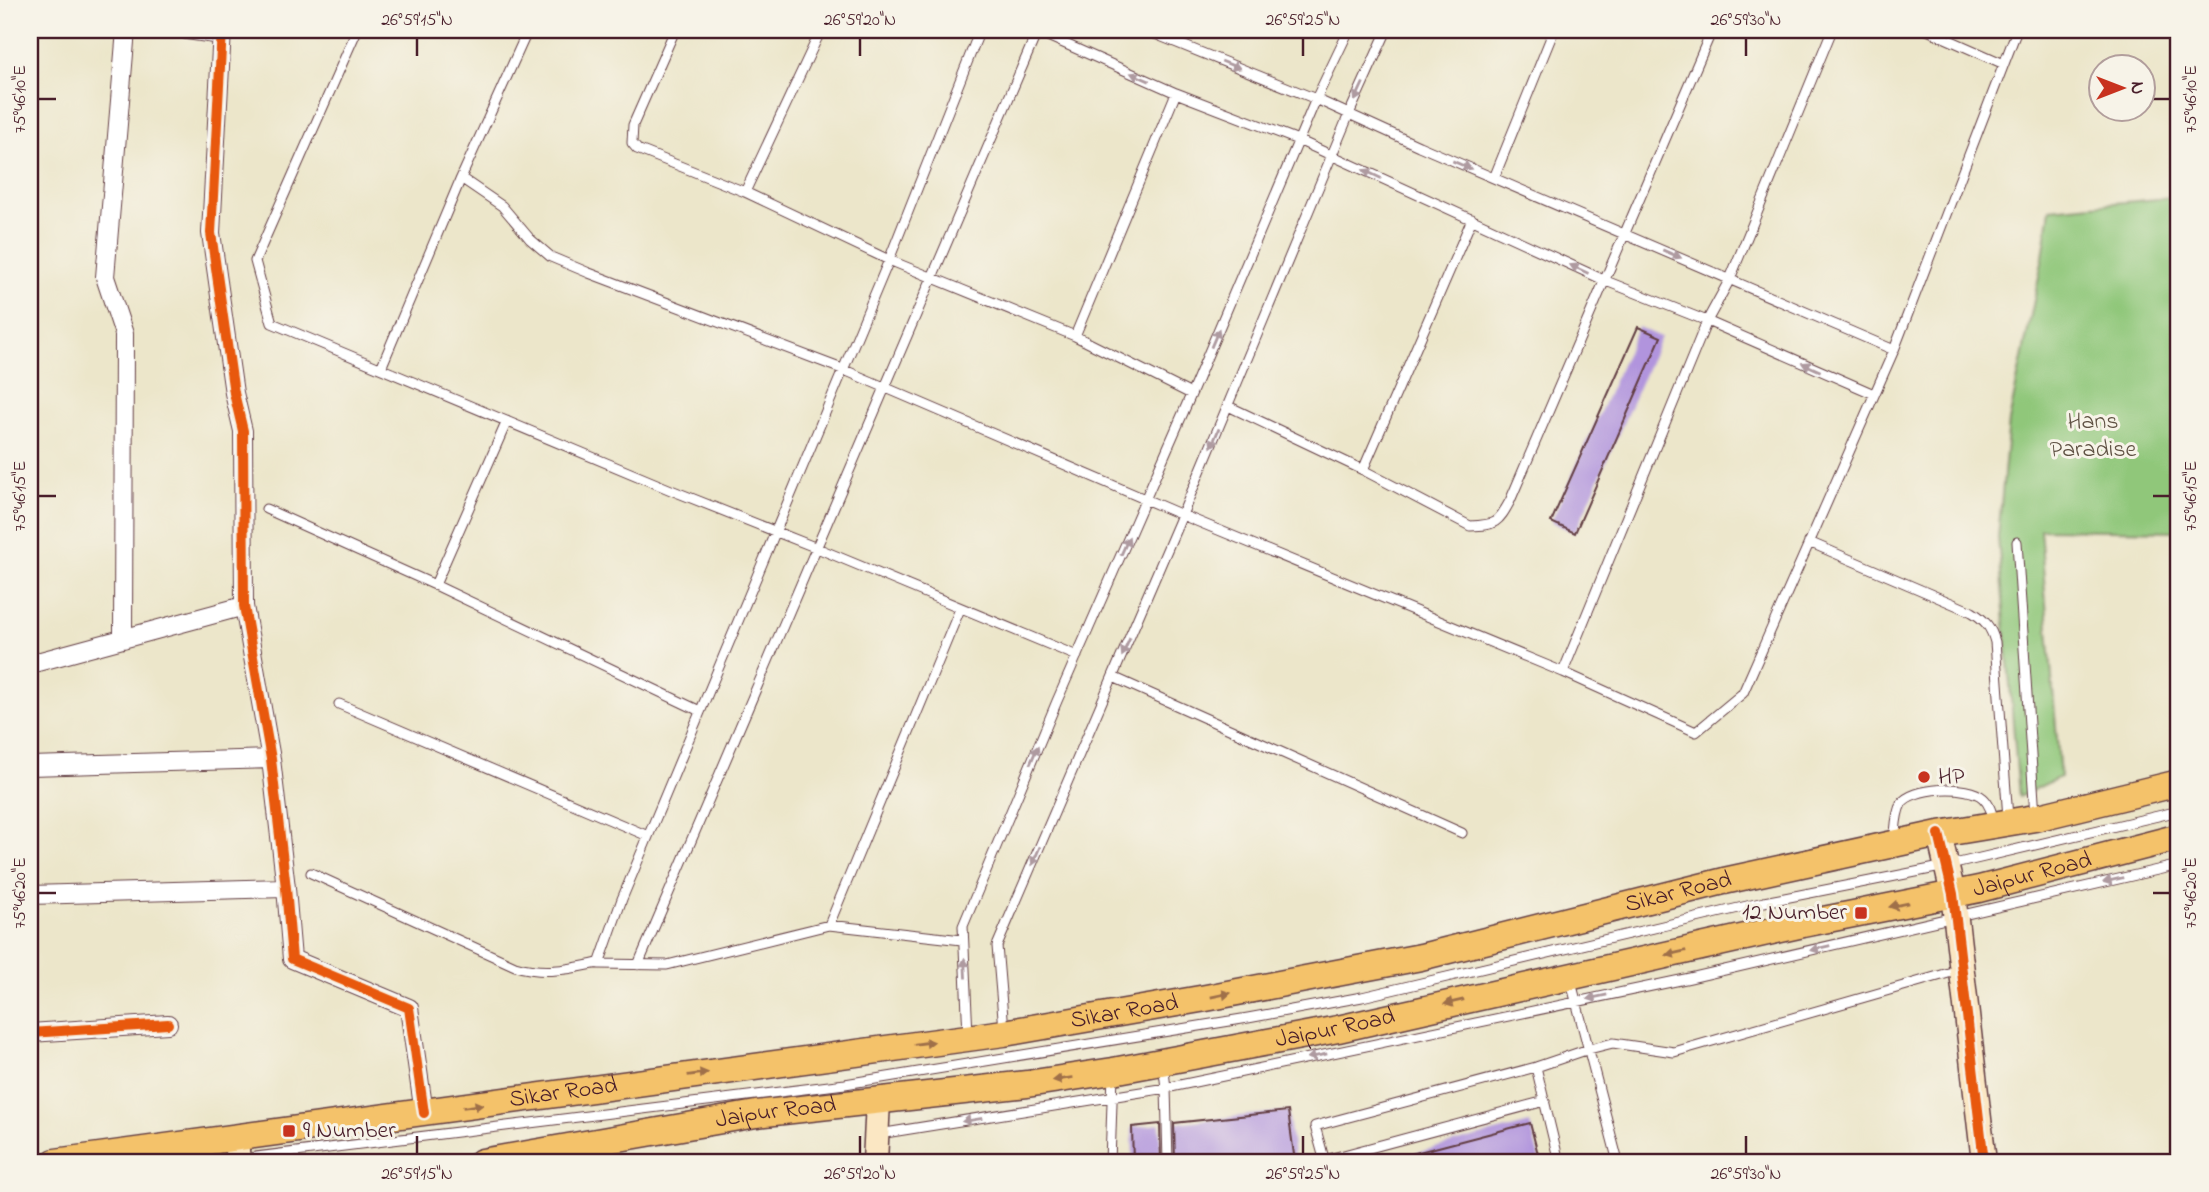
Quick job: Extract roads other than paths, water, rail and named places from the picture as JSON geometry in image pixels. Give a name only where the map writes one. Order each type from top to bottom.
[{"type":"main road","name":"Sikar Road","points":[[55,1162],[231,1156],[424,1113],[1004,1033],[1206,998],[1422,957],[1724,881],[1939,834],[2035,818],[2179,783]]},
{"type":"main road","name":"Jaipur Road","points":[[482,1162],[756,1114],[1027,1084],[1113,1071],[1573,989],[1803,924],[1954,906],[2179,837]]},
{"type":"street","points":[[123,639],[124,334],[105,277],[126,30]]},
{"type":"street","points":[[187,30],[222,33],[211,233],[234,393],[243,431],[244,606],[271,759],[292,959],[409,1008],[424,1113]]},
{"type":"street","points":[[30,664],[244,606]]},
{"type":"street","points":[[30,766],[271,759]]},
{"type":"street","points":[[1939,834],[1954,906],[1984,1162]]},
{"type":"street","points":[[30,895],[286,888]]},
{"type":"street","points":[[30,1033],[168,1024]]},
{"type":"street","points":[[875,1162],[878,1101]]},
{"type":"lane","points":[[357,30],[254,261],[272,323],[1077,656]]},
{"type":"lane","points":[[381,368],[461,178],[528,30]]},
{"type":"lane","points":[[675,30],[633,125],[632,143],[637,149],[745,192],[889,260],[1075,336],[1191,394]]},
{"type":"lane","points":[[745,192],[821,30]]},
{"type":"lane","points":[[599,963],[622,899],[889,260],[980,30]]},
{"type":"lane","points":[[1145,30],[1316,99],[1894,350]]},
{"type":"lane","points":[[968,1037],[963,926],[1298,140],[1349,30]]},
{"type":"lane","points":[[1004,1033],[997,946],[1387,30]]},
{"type":"lane","points":[[1494,178],[1554,30]]},
{"type":"lane","points":[[1228,406],[1363,470],[1470,526],[1488,525],[1501,518],[1606,281],[1623,233],[1712,30]]},
{"type":"lane","points":[[1563,672],[1707,321],[1730,279],[1832,30]]},
{"type":"lane","points":[[1927,30],[2004,64]]},
{"type":"lane","points":[[461,178],[502,206],[530,239],[551,257],[842,369],[1182,515],[1563,672],[1696,732],[1743,693],[1894,350],[2017,30]]},
{"type":"lane","points":[[638,965],[1035,31],[1177,93],[1298,140],[1606,281],[1707,321],[1874,394]]},
{"type":"lane","points":[[1075,336],[1177,93]]},
{"type":"lane","points":[[1363,470],[1472,219]]},
{"type":"lane","points":[[435,586],[507,421]]},
{"type":"lane","points":[[266,509],[700,711]]},
{"type":"lane","points":[[1809,542],[1972,612],[1983,619],[1991,629],[1995,642],[2002,824]]},
{"type":"lane","points":[[2017,542],[2035,818]]},
{"type":"lane","points":[[829,925],[960,609]]},
{"type":"lane","points":[[1113,677],[1462,833]]},
{"type":"lane","points":[[339,704],[648,836]]},
{"type":"lane","points":[[1894,844],[1902,803],[1919,794],[1948,788],[1964,789],[1983,798],[2002,824]]},
{"type":"lane","points":[[231,1156],[845,1084],[1182,1029],[1362,997],[1764,902],[1946,866],[2179,811]]},
{"type":"lane","points":[[1954,906],[2179,864]]},
{"type":"lane","points":[[311,873],[515,966],[534,972],[599,963],[667,965],[829,925],[962,940]]},
{"type":"lane","points":[[1545,1101],[1325,1161],[1315,1126],[1536,1067],[1613,1043],[1674,1052],[1962,969]]},
{"type":"lane","points":[[876,1135],[1166,1088],[1573,989],[1618,1162]]},
{"type":"lane","points":[[1163,1061],[1168,1162]]},
{"type":"lane","points":[[1536,1067],[1559,1162]]},
{"type":"lane","points":[[1110,1162],[1113,1071]]},
{"type":"place","name":"HP","points":[[1924,777]]},
{"type":"place","name":"12 Number","points":[[1861,913]]},
{"type":"place","name":"9 Number","points":[[289,1131]]},
{"type":"park label","name":"Hans Paradise","points":[[2093,436]]}]
